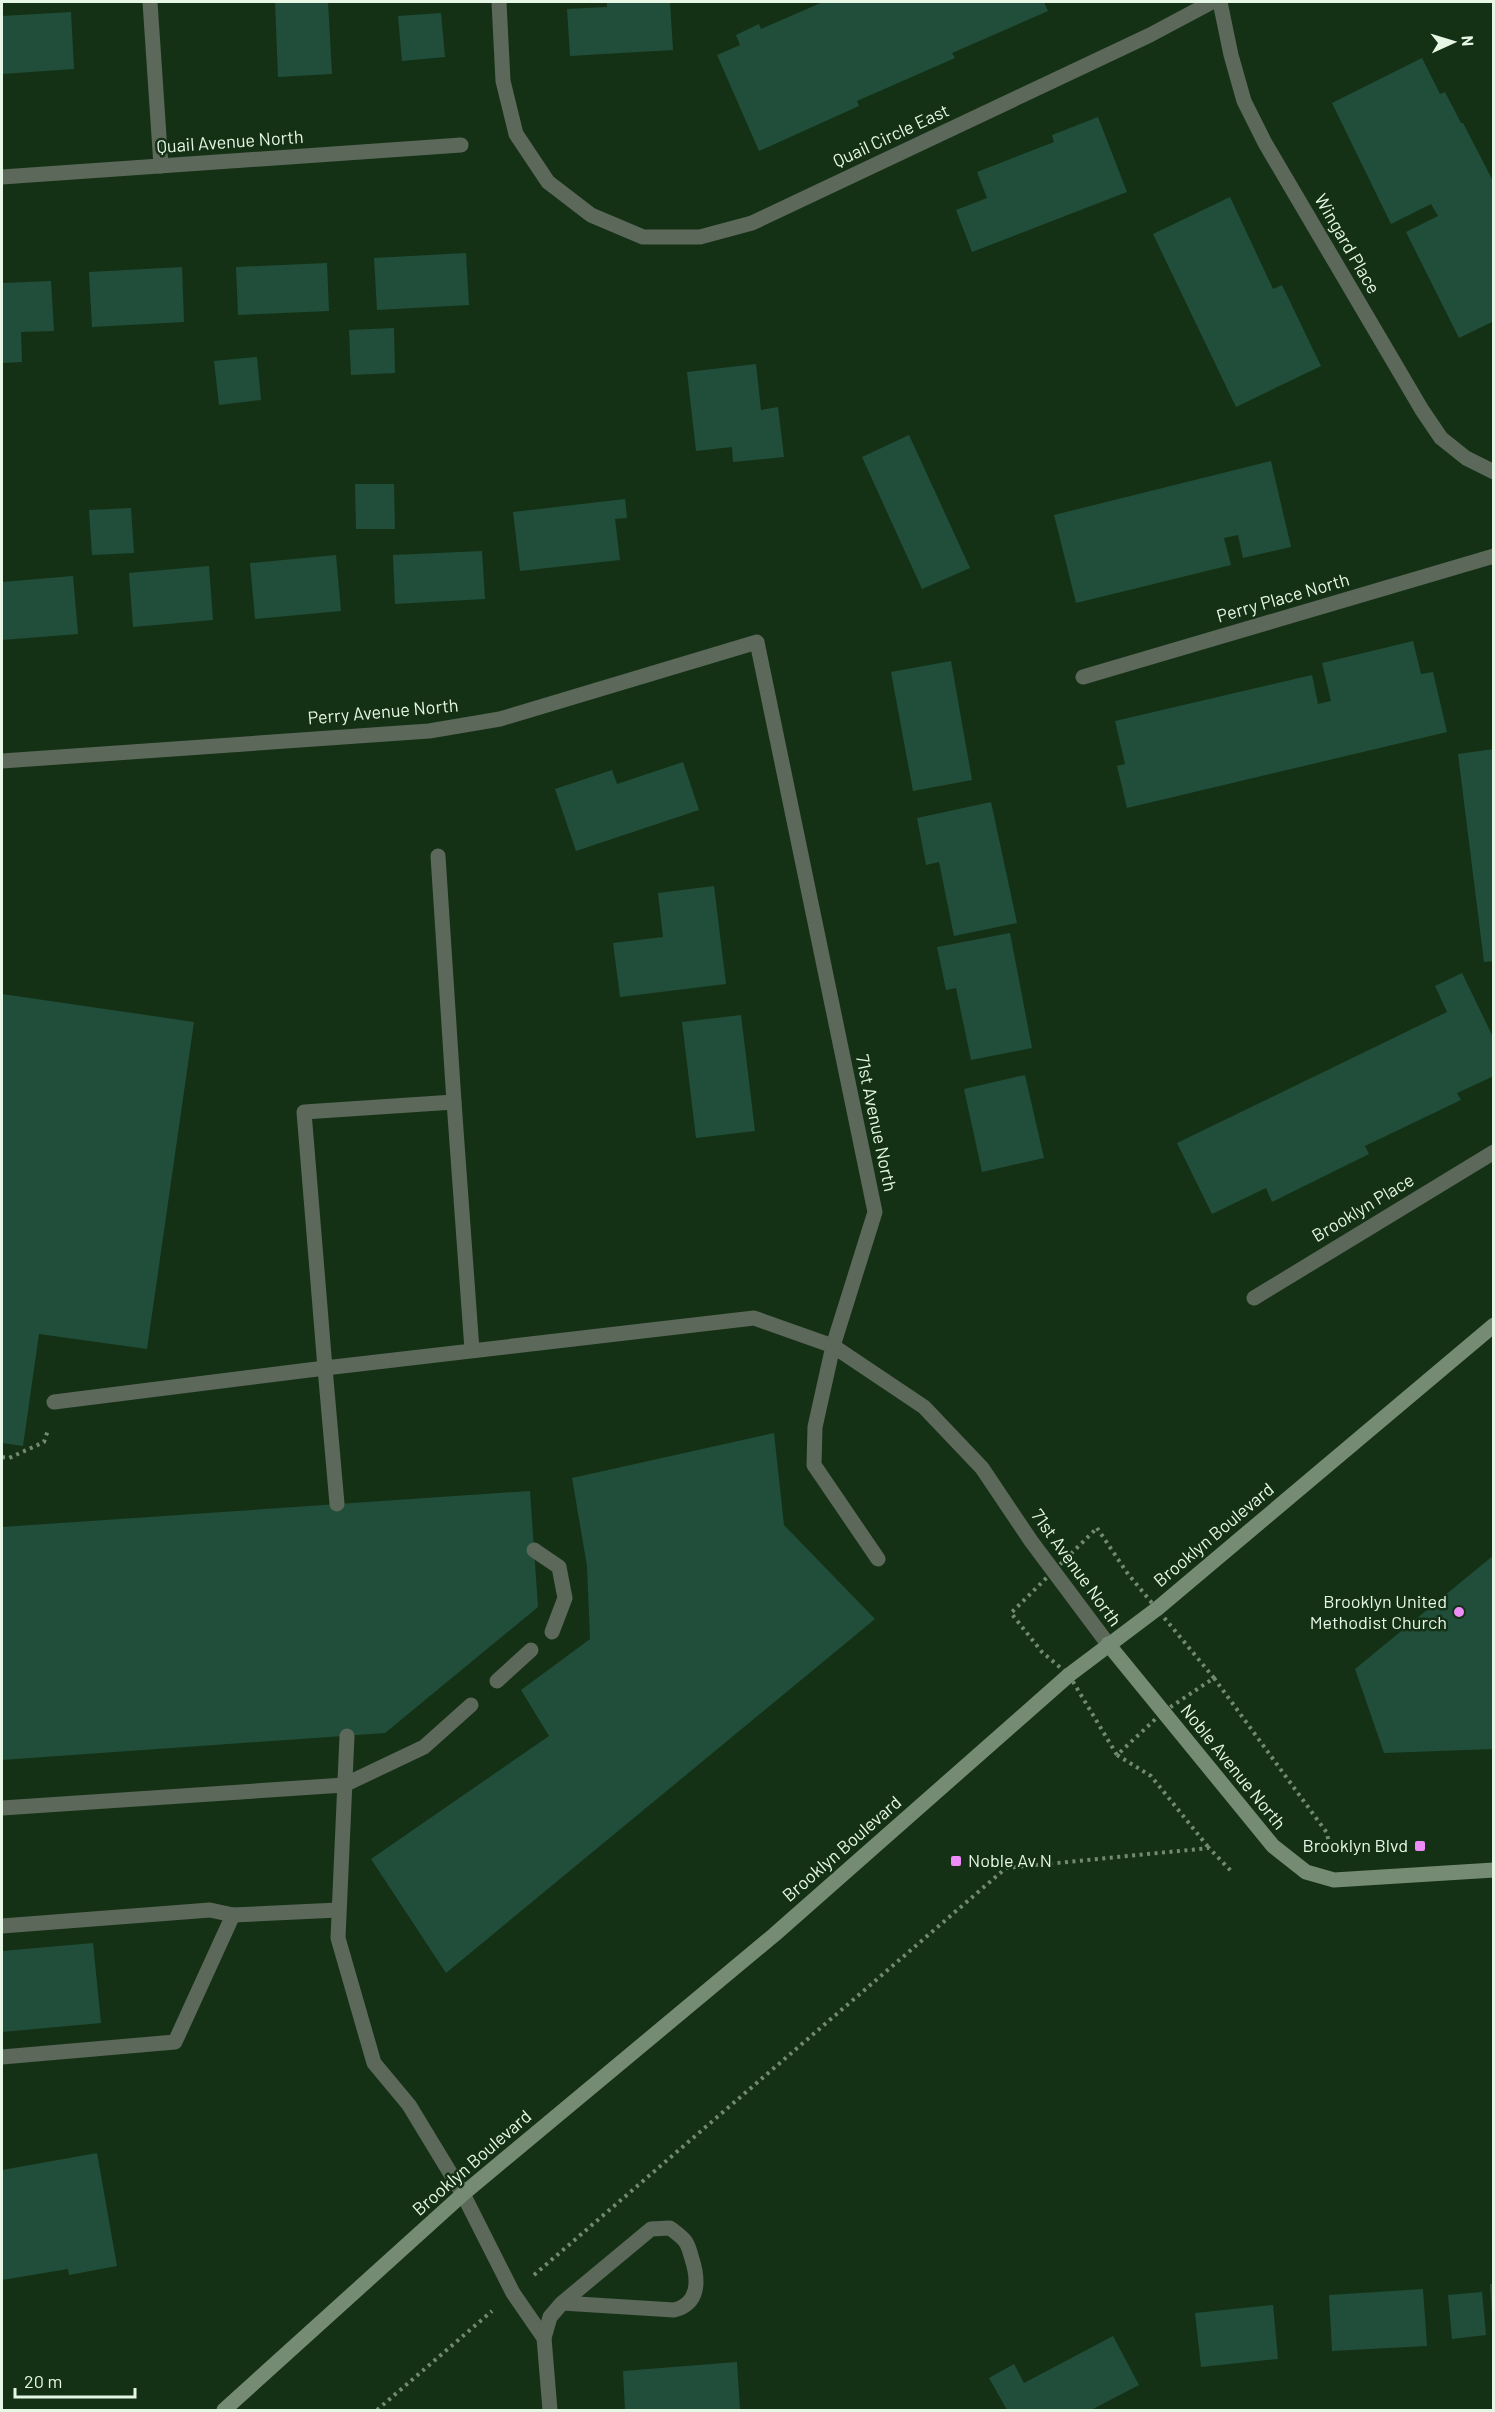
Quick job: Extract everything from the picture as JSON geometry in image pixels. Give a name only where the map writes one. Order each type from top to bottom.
[{"type":"main road","name":"Brooklyn Boulevard","points":[[224,2410],[463,2194],[774,1935],[1069,1675],[1158,1608],[1494,1325]]},
{"type":"main road","name":"Noble Avenue North","points":[[1108,1644],[1272,1846],[1306,1872],[1335,1880],[1494,1870]]},
{"type":"street","points":[[150,2],[161,166]]},
{"type":"street","name":"Quail Circle East","points":[[499,2],[503,81],[516,134],[548,182],[591,215],[644,237],[700,237],[752,223],[1150,35],[1212,2]]},
{"type":"street","name":"Wingard Place","points":[[1220,2],[1244,101],[1265,143],[1422,410],[1441,438],[1466,458],[1494,472]]},
{"type":"street","name":"Quail Avenue North","points":[[2,177],[461,145]]},
{"type":"street","name":"Perry Place North","points":[[1083,677],[1494,556]]},
{"type":"street","name":"Perry Avenue North","points":[[2,761],[429,731],[500,718],[757,642]]},
{"type":"street","name":"71st Avenue North","points":[[757,642],[875,1212],[833,1346],[924,1407],[982,1468],[1031,1541],[1108,1644]]},
{"type":"street","points":[[438,856],[472,1350]]},
{"type":"street","points":[[337,1504],[304,1112],[454,1102]]},
{"type":"street","name":"Brooklyn Place","points":[[1254,1298],[1494,1152]]},
{"type":"street","points":[[54,1402],[472,1350],[754,1318],[833,1346],[815,1426],[814,1466],[878,1559]]},
{"type":"street","points":[[534,1550],[559,1567],[565,1598],[552,1632]]},
{"type":"street","points":[[497,1681],[531,1650]]},
{"type":"street","points":[[2,1808],[344,1785],[424,1747],[471,1705]]},
{"type":"street","points":[[347,1736],[338,1938],[374,2063],[409,2105],[463,2194],[513,2293],[544,2338]]},
{"type":"street","points":[[2,1926],[210,1910],[233,1915],[338,1910]]},
{"type":"street","points":[[2,2057],[175,2042],[233,1915]]},
{"type":"street","points":[[549,2410],[544,2338],[550,2317],[562,2303],[651,2229],[670,2228],[687,2242],[695,2268],[696,2288],[693,2299],[685,2307],[674,2310],[562,2303]]},
{"type":"path","points":[[2,1457],[9,1458],[45,1442],[54,1402]]},
{"type":"path","points":[[1214,1678],[1327,1833],[1335,1880]]},
{"type":"path","points":[[1117,1755],[1151,1776],[1209,1848],[1232,1872]]},
{"type":"path","points":[[377,2410],[1006,1868],[1209,1848]]},
{"type":"building","points":[[275,2],[328,2],[332,74],[278,77]]},
{"type":"building","points":[[607,2],[670,2],[673,50],[570,56],[567,9],[607,7]]},
{"type":"building","points":[[823,2],[1044,2],[1048,11],[952,53],[955,58],[857,101],[859,106],[759,151],[717,55],[740,45],[736,35],[759,24],[761,29]]},
{"type":"building","points":[[71,12],[74,69],[2,74],[2,16]]},
{"type":"building","points":[[441,13],[445,57],[402,61],[398,16]]},
{"type":"building","points":[[1422,58],[1440,94],[1445,92],[1463,123],[1494,183],[1494,321],[1459,338],[1406,232],[1438,216],[1431,204],[1391,224],[1332,103]]},
{"type":"building","points":[[1098,117],[1127,192],[972,252],[956,210],[987,198],[977,172],[1054,142],[1052,135]]},
{"type":"building","points":[[1230,197],[1273,289],[1282,285],[1321,366],[1236,407],[1153,234]]},
{"type":"building","points":[[466,253],[469,305],[377,310],[374,258]]},
{"type":"building","points":[[327,263],[329,311],[238,315],[236,267]]},
{"type":"building","points":[[182,267],[184,322],[92,327],[89,272]]},
{"type":"building","points":[[51,281],[54,331],[21,332],[22,362],[2,363],[2,283]]},
{"type":"building","points":[[394,328],[395,373],[351,375],[349,330]]},
{"type":"building","points":[[257,357],[261,400],[219,405],[214,361]]},
{"type":"building","points":[[756,364],[761,410],[778,407],[784,457],[733,462],[732,447],[696,451],[687,372]]},
{"type":"building","points":[[909,435],[970,568],[922,589],[862,457]]},
{"type":"building","points":[[1271,461],[1291,547],[1243,558],[1238,535],[1224,538],[1231,565],[1076,603],[1054,515]]},
{"type":"building","points":[[355,484],[394,484],[395,529],[356,529]]},
{"type":"building","points":[[625,499],[627,518],[615,519],[620,560],[520,571],[513,512]]},
{"type":"building","points":[[131,508],[134,553],[92,555],[89,510]]},
{"type":"building","points":[[482,551],[485,599],[395,604],[393,555]]},
{"type":"building","points":[[336,555],[341,611],[255,619],[250,563]]},
{"type":"building","points":[[209,566],[213,620],[133,627],[129,573]]},
{"type":"building","points":[[73,576],[78,634],[2,640],[2,582]]},
{"type":"building","points":[[1413,641],[1421,674],[1433,672],[1447,732],[1127,808],[1117,766],[1125,764],[1115,721],[1312,675],[1318,704],[1331,701],[1322,663]]},
{"type":"building","points":[[951,661],[972,780],[913,791],[891,672]]},
{"type":"building","points":[[1494,749],[1494,961],[1484,962],[1458,754]]},
{"type":"building","points":[[683,762],[699,810],[576,851],[555,789],[612,770],[617,784]]},
{"type":"building","points":[[991,802],[1017,923],[954,936],[939,862],[926,865],[917,818]]},
{"type":"building","points":[[714,886],[726,984],[620,997],[613,943],[663,937],[658,893]]},
{"type":"building","points":[[1010,933],[1032,1048],[971,1060],[956,988],[946,990],[937,947]]},
{"type":"building","points":[[1462,973],[1494,1039],[1494,1076],[1457,1093],[1461,1100],[1365,1146],[1369,1154],[1272,1202],[1266,1188],[1212,1214],[1177,1143],[1447,1012],[1435,986]]},
{"type":"building","points":[[2,994],[194,1022],[147,1349],[39,1334],[23,1446],[2,1443]]},
{"type":"building","points":[[741,1015],[755,1131],[696,1138],[682,1022]]},
{"type":"building","points":[[1025,1075],[1044,1158],[982,1172],[964,1089]]},
{"type":"building","points":[[774,1433],[784,1525],[875,1619],[446,1973],[371,1859],[549,1736],[521,1690],[590,1639],[587,1566],[572,1478]]},
{"type":"building","points":[[530,1491],[538,1607],[385,1733],[2,1760],[2,1527]]},
{"type":"building","name":"Brooklyn United Methodist Church","points":[[1494,1555],[1494,1749],[1384,1753],[1355,1669]]},
{"type":"building","points":[[93,1943],[101,2023],[2,2032],[2,1951]]},
{"type":"building","points":[[97,2153],[117,2266],[69,2275],[68,2269],[2,2280],[2,2170]]},
{"type":"building","points":[[1490,2284],[1494,2284],[1494,2316],[1492,2316]]},
{"type":"building","points":[[1423,2289],[1427,2346],[1332,2351],[1329,2295]]},
{"type":"building","points":[[1482,2292],[1486,2335],[1452,2339],[1448,2295]]},
{"type":"building","points":[[1273,2305],[1278,2359],[1201,2367],[1195,2313]]},
{"type":"building","points":[[1113,2336],[1139,2385],[1091,2410],[1007,2410],[989,2378],[1014,2364],[1024,2383]]},
{"type":"building","points":[[737,2362],[740,2410],[625,2410],[623,2371]]},
{"type":"place","name":"Brooklyn United Methodist Church","points":[[1459,1612]]},
{"type":"place","name":"Brooklyn Blvd","points":[[1420,1846]]},
{"type":"place","name":"Noble Av N","points":[[956,1861]]}]
